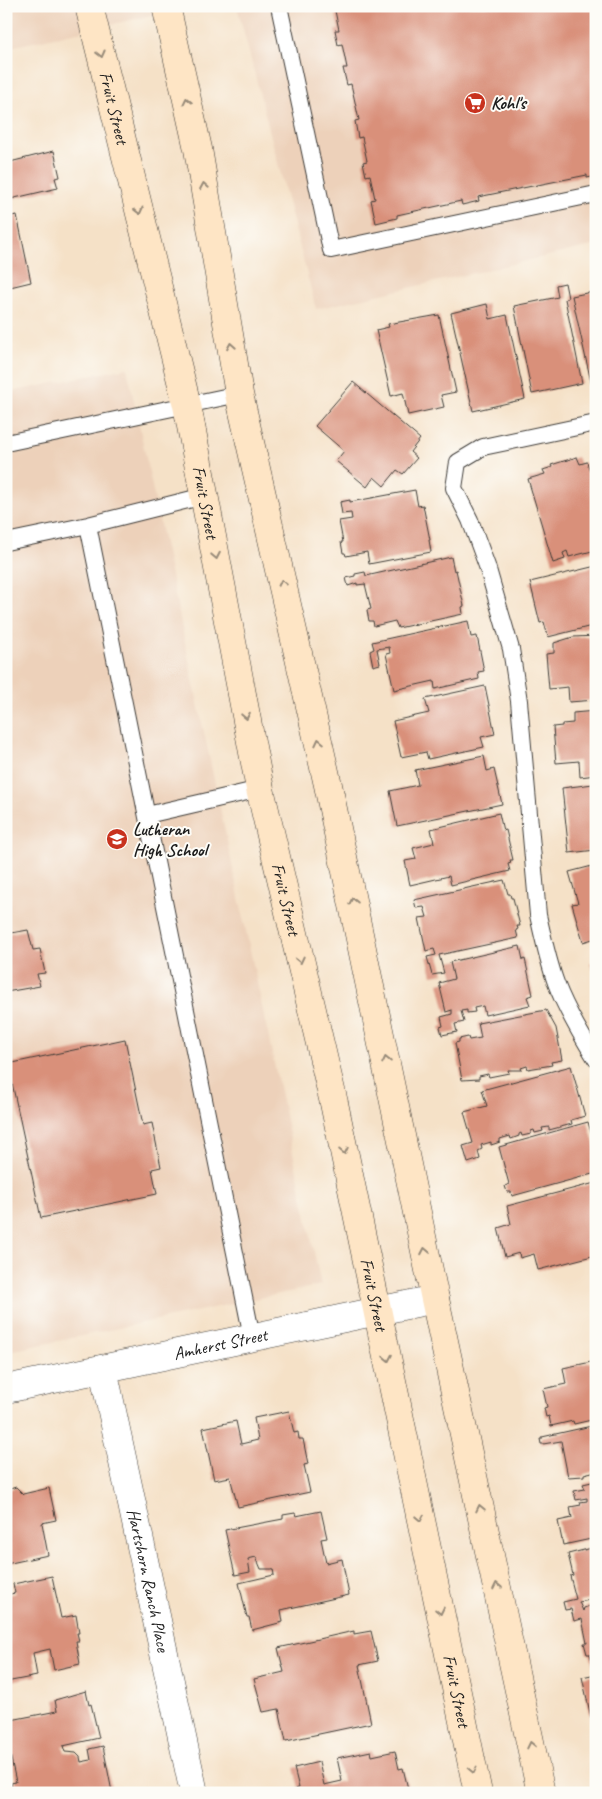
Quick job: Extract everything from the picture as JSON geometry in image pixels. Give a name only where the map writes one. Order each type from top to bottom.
[{"type":"main road","name":"Fruit Street","points":[[89,6],[186,405],[260,789],[334,1104],[478,1793]]},
{"type":"main road","points":[[166,6],[198,149],[239,394],[328,785],[434,1299],[541,1793]]},
{"type":"street","name":"Amherst Street","points":[[6,1389],[434,1299]]},
{"type":"street","name":"Hartshorn Ranch Place","points":[[103,1369],[194,1793]]},
{"type":"lane","points":[[280,6],[330,250],[596,194]]},
{"type":"lane","points":[[6,443],[239,394]]},
{"type":"lane","points":[[596,424],[483,447],[458,462],[454,488],[470,520],[487,566],[511,649],[519,701],[538,915],[545,949],[556,983],[576,1027],[596,1059]]},
{"type":"lane","points":[[6,542],[88,525],[204,496]]},
{"type":"lane","points":[[88,525],[252,1337]]},
{"type":"lane","points":[[147,816],[260,789]]},
{"type":"shaded area","points":[[6,6],[193,6],[6,48]]},
{"type":"shaded area","points":[[237,6],[596,6],[596,245],[316,309]]},
{"type":"shaded area","name":"Lutheran High School","points":[[127,368],[321,1285],[6,1352],[6,393]]},
{"type":"building","name":"Kohl's","points":[[334,6],[596,6],[596,176],[587,178],[587,175],[478,197],[479,201],[462,205],[461,201],[397,215],[397,218],[376,223],[371,200],[375,199],[370,175],[366,176],[363,162],[367,161],[362,137],[358,138],[355,121],[359,120],[351,84],[347,85],[343,68],[347,68],[342,44],[338,45],[335,30],[339,30]]},
{"type":"building","points":[[54,151],[60,177],[55,178],[58,188],[6,200],[6,163]]},
{"type":"building","points":[[17,215],[31,282],[6,288],[6,217]]},
{"type":"building","points":[[565,283],[568,298],[565,299],[582,383],[532,394],[514,306],[558,297],[556,285]]},
{"type":"building","points":[[596,291],[596,390],[593,391],[572,296]]},
{"type":"building","points":[[487,304],[490,319],[507,315],[525,399],[473,411],[451,313]]},
{"type":"building","points":[[439,315],[456,392],[441,395],[444,407],[408,415],[403,393],[391,396],[376,330],[389,327],[388,324]]},
{"type":"building","points":[[353,382],[420,439],[410,452],[417,458],[403,474],[397,470],[384,486],[374,477],[367,487],[336,461],[344,451],[315,426]]},
{"type":"building","points":[[577,457],[580,464],[587,462],[591,474],[596,472],[596,550],[569,557],[567,551],[563,553],[565,559],[553,563],[528,479],[545,474],[543,470],[552,467],[551,465]]},
{"type":"building","points":[[415,490],[418,506],[423,505],[431,552],[369,564],[367,552],[346,556],[343,553],[339,521],[352,519],[351,513],[342,514],[340,502],[350,500],[350,502]]},
{"type":"building","points":[[451,557],[464,606],[462,607],[463,614],[398,628],[395,621],[374,626],[373,621],[369,621],[367,610],[371,609],[365,584],[357,585],[357,583],[348,586],[346,578],[365,572],[366,576]]},
{"type":"building","points":[[596,566],[596,625],[548,637],[544,622],[540,623],[530,582]]},
{"type":"building","points":[[468,621],[471,637],[477,636],[484,671],[478,672],[479,679],[435,689],[434,681],[394,690],[386,654],[390,653],[389,647],[377,649],[380,664],[373,666],[370,651],[374,649],[372,642]]},
{"type":"building","points":[[596,636],[596,700],[569,702],[568,687],[549,689],[546,654],[554,653],[554,643],[573,637]]},
{"type":"building","points":[[485,686],[495,734],[481,737],[484,747],[428,759],[426,752],[401,757],[393,721],[429,713],[425,699]]},
{"type":"building","points":[[596,711],[596,775],[580,777],[579,761],[556,763],[553,727],[573,723],[573,713]]},
{"type":"building","points":[[484,756],[487,771],[494,769],[502,804],[397,826],[390,791],[418,785],[415,770]]},
{"type":"building","points":[[596,782],[596,850],[569,853],[562,788]]},
{"type":"building","points":[[499,813],[503,831],[506,830],[513,860],[510,860],[511,863],[508,864],[510,871],[451,885],[449,876],[410,885],[405,861],[416,859],[413,848],[434,843],[431,829]]},
{"type":"building","points":[[596,865],[596,938],[583,942],[572,904],[578,903],[569,872]]},
{"type":"building","points":[[504,880],[508,894],[513,898],[520,926],[517,926],[518,929],[516,930],[518,938],[439,955],[444,973],[432,975],[427,957],[436,955],[434,949],[426,951],[419,918],[427,917],[424,907],[416,908],[414,900]]},
{"type":"building","points":[[28,930],[33,950],[40,949],[45,973],[37,974],[40,986],[6,992],[6,934]]},
{"type":"building","points":[[520,946],[533,995],[527,997],[530,1005],[485,1015],[483,1006],[474,1008],[475,1012],[467,1013],[467,1010],[461,1011],[464,1022],[455,1024],[457,1032],[442,1035],[440,1027],[443,1026],[441,1017],[452,1014],[452,1010],[446,1012],[439,983],[454,979],[450,962]]},
{"type":"building","points":[[596,961],[596,975],[590,964]]},
{"type":"building","points":[[546,1010],[556,1028],[562,1060],[551,1062],[552,1065],[528,1069],[527,1066],[521,1068],[522,1070],[508,1070],[509,1073],[489,1077],[488,1074],[479,1076],[479,1079],[462,1080],[455,1043],[459,1042],[459,1039],[468,1037],[469,1040],[481,1038],[478,1023]]},
{"type":"building","points":[[125,1039],[143,1125],[152,1123],[161,1167],[152,1169],[157,1194],[41,1218],[8,1064]]},
{"type":"building","points":[[571,1066],[585,1116],[571,1120],[572,1124],[549,1130],[549,1127],[542,1128],[543,1131],[535,1133],[534,1130],[531,1131],[531,1134],[522,1136],[521,1133],[519,1136],[511,1139],[510,1136],[500,1139],[500,1142],[491,1145],[491,1142],[481,1145],[482,1149],[478,1151],[480,1159],[468,1163],[463,1146],[473,1143],[464,1112],[487,1106],[482,1090]]},
{"type":"building","points":[[588,1122],[596,1150],[596,1173],[512,1196],[511,1192],[507,1192],[505,1186],[509,1184],[499,1147]]},
{"type":"building","points":[[595,1183],[596,1255],[538,1270],[534,1254],[520,1258],[519,1253],[505,1257],[498,1228],[511,1224],[507,1206]]},
{"type":"building","points":[[596,1361],[596,1419],[574,1424],[573,1421],[551,1426],[549,1416],[546,1417],[544,1408],[547,1407],[543,1389],[566,1384],[563,1368]]},
{"type":"building","points":[[289,1411],[294,1433],[298,1432],[299,1439],[303,1439],[308,1464],[304,1465],[310,1492],[238,1507],[230,1477],[214,1480],[203,1428],[236,1421],[241,1444],[258,1440],[254,1418]]},
{"type":"building","points":[[596,1425],[596,1471],[584,1474],[584,1476],[568,1477],[561,1441],[541,1444],[540,1439]]},
{"type":"building","points":[[6,1477],[10,1489],[16,1487],[23,1494],[49,1488],[56,1520],[42,1523],[48,1555],[6,1564]]},
{"type":"building","points":[[596,1481],[596,1538],[563,1545],[558,1521],[572,1518],[570,1507],[581,1505],[580,1502],[587,1501],[587,1498],[576,1500],[574,1491],[585,1489],[583,1484]]},
{"type":"building","points":[[321,1511],[327,1538],[321,1539],[326,1563],[342,1559],[349,1595],[281,1610],[283,1622],[252,1630],[239,1583],[274,1575],[273,1569],[261,1569],[256,1557],[248,1559],[250,1572],[235,1575],[225,1530],[283,1519],[283,1515],[295,1513],[296,1516]]},
{"type":"building","points":[[596,1547],[596,1599],[579,1602],[583,1611],[584,1608],[592,1605],[592,1607],[596,1607],[596,1670],[594,1670],[590,1654],[587,1654],[584,1643],[587,1643],[582,1619],[574,1621],[571,1609],[565,1610],[563,1602],[576,1599],[570,1576],[573,1575],[568,1554]]},
{"type":"building","points":[[52,1576],[61,1618],[76,1615],[79,1641],[76,1641],[80,1664],[54,1670],[50,1649],[33,1653],[37,1676],[6,1682],[6,1595],[15,1593],[13,1584]]},
{"type":"building","points":[[354,1631],[354,1634],[371,1631],[378,1661],[359,1665],[371,1723],[286,1741],[279,1709],[263,1712],[254,1679],[284,1672],[278,1648]]},
{"type":"building","points":[[596,1674],[596,1735],[595,1735],[582,1677]]},
{"type":"building","points":[[86,1691],[99,1738],[63,1746],[65,1752],[76,1753],[80,1757],[81,1762],[91,1760],[89,1749],[103,1746],[112,1792],[13,1793],[11,1783],[16,1782],[6,1735],[6,1721],[57,1711],[55,1700]]},
{"type":"building","points":[[371,1751],[372,1756],[395,1751],[399,1769],[403,1768],[409,1793],[296,1793],[295,1789],[299,1788],[294,1768],[319,1762],[324,1785],[342,1781],[337,1758]]},
{"type":"place","name":"Kohl's","points":[[475,103]]},
{"type":"place","name":"Lutheran High School","points":[[117,839]]}]
